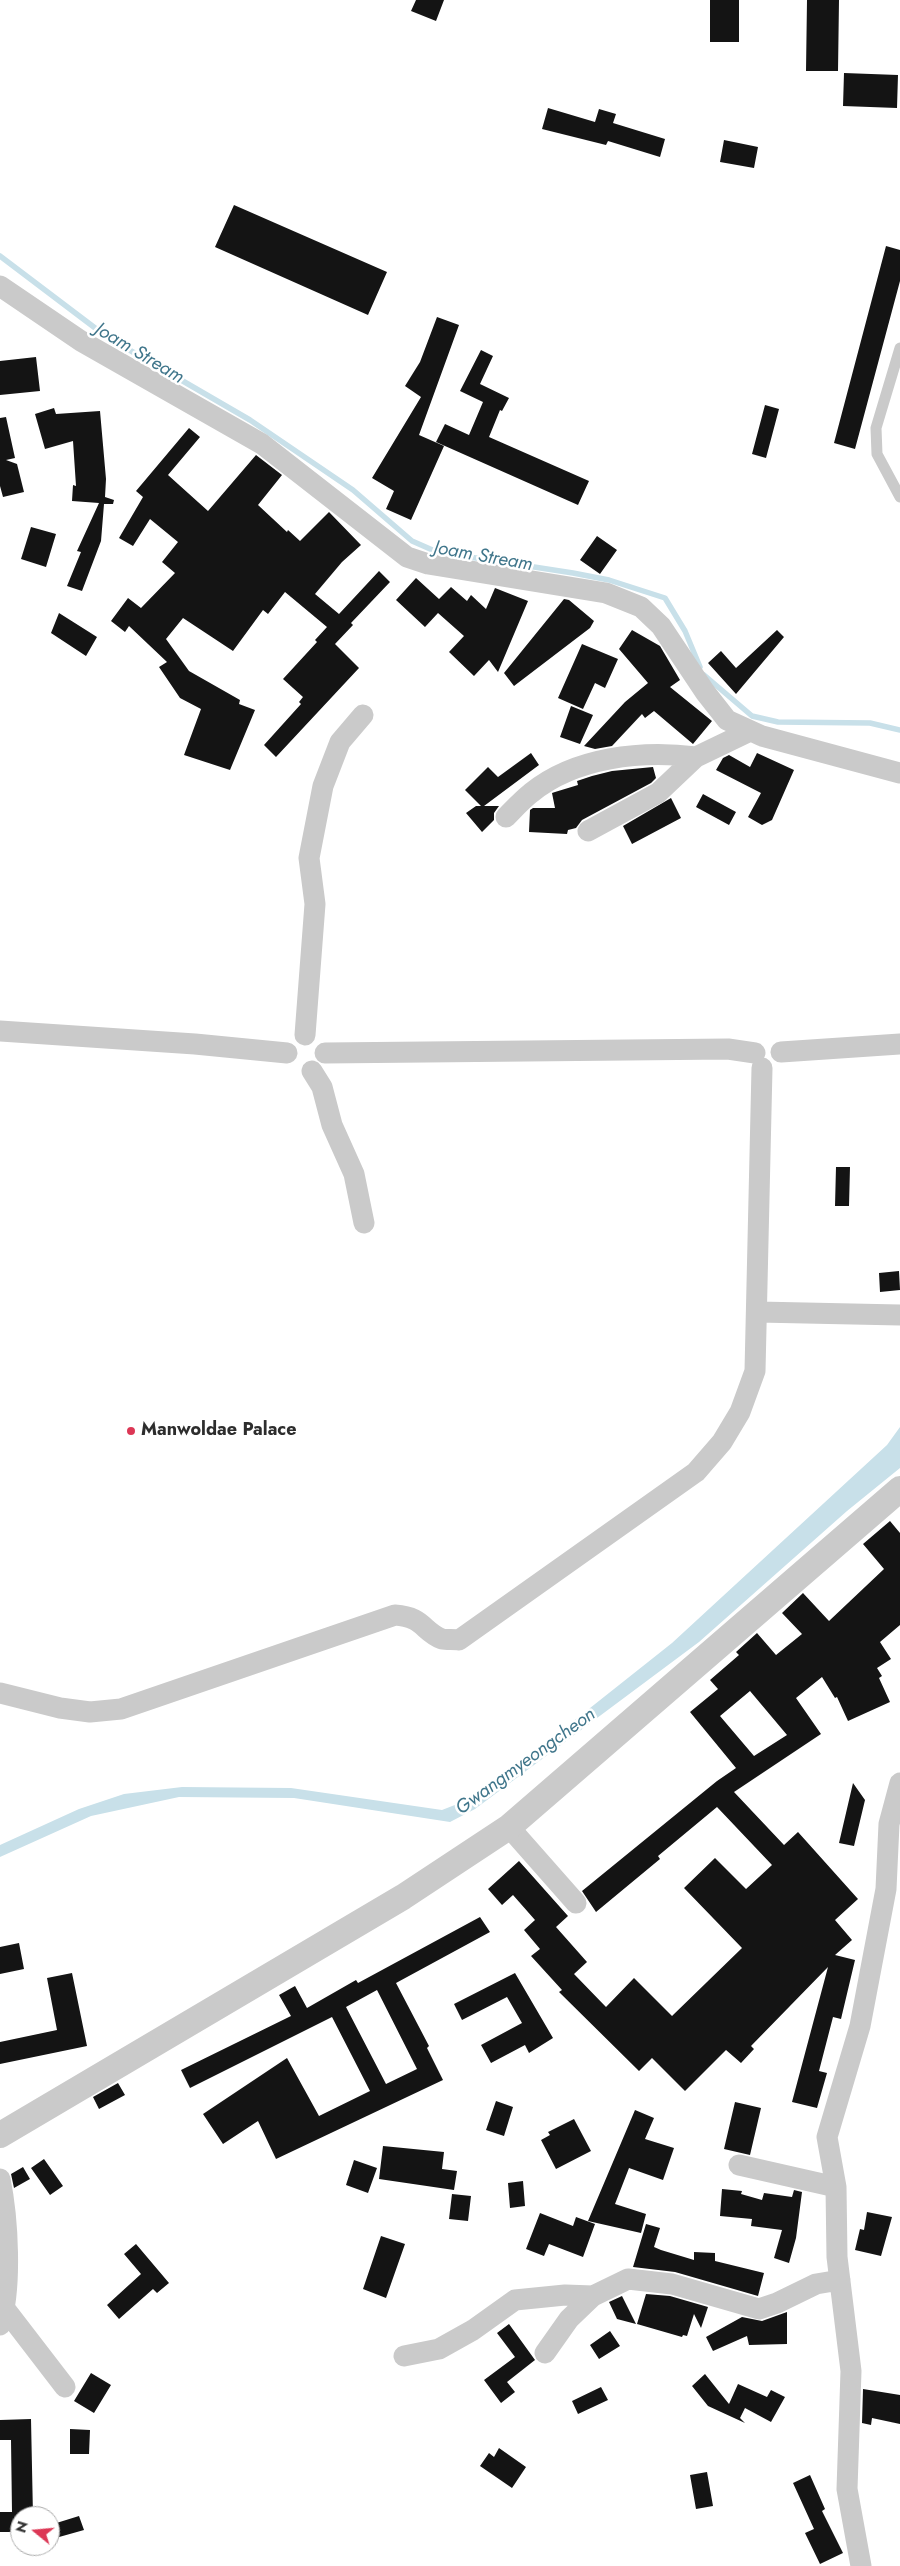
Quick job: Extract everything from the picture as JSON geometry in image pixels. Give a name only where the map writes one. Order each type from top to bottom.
[{"type":"street","points":[[0,286],[81,340],[262,444],[407,557],[428,564],[606,593],[641,607],[661,626],[705,692],[727,720],[762,736],[900,773]]},
{"type":"street","points":[[305,1035],[315,904],[309,858],[323,786],[340,742],[364,715]]},
{"type":"street","points":[[588,831],[658,793],[696,757],[750,731]]},
{"type":"street","points":[[506,817],[532,792],[567,771],[594,763],[642,754],[664,752],[696,757]]},
{"type":"street","points":[[0,1031],[176,1042],[288,1053]]},
{"type":"street","points":[[301,1035],[305,1035],[312,1035],[322,1042],[325,1053],[321,1064],[312,1071],[300,1071],[291,1064],[288,1053],[291,1042],[301,1035]]},
{"type":"street","points":[[0,1693],[60,1708],[90,1712],[121,1708],[395,1614],[408,1616],[419,1621],[442,1639],[459,1640],[696,1472],[722,1442],[740,1412],[755,1372],[758,1312],[759,1060],[757,1047],[768,1042],[774,1043],[781,1052],[899,1044]]},
{"type":"street","points":[[325,1053],[728,1049],[759,1060]]},
{"type":"street","points":[[312,1071],[322,1087],[332,1126],[354,1174],[364,1224]]},
{"type":"street","points":[[758,1312],[900,1315]]},
{"type":"street","points":[[0,2135],[403,1897],[509,1827],[900,1489]]},
{"type":"street","points":[[861,2566],[847,2489],[851,2371],[837,2257],[836,2187],[826,2137],[860,2026],[886,1890],[889,1824],[900,1783]]},
{"type":"street","points":[[509,1827],[576,1903]]},
{"type":"street","points":[[739,2165],[836,2187]]},
{"type":"street","points":[[0,2179],[4,2200],[3,2317],[65,2387]]},
{"type":"street","points":[[545,2353],[569,2319],[593,2296],[628,2279],[672,2284],[759,2309],[777,2303],[816,2284],[840,2280]]},
{"type":"street","points":[[404,2356],[439,2349],[473,2330],[515,2300],[565,2295],[593,2296]]},
{"type":"lane","points":[[900,348],[876,428],[877,454],[900,497]]},
{"type":"water","name":"Gwangmyeongcheon","points":[[900,1427],[900,1468],[847,1511],[699,1642],[475,1809],[450,1822],[294,1798],[179,1797],[91,1816],[0,1857],[0,1845],[79,1809],[124,1794],[182,1787],[291,1788],[442,1810],[465,1801],[527,1758],[672,1643],[887,1445]]},
{"type":"building","points":[[416,0],[444,0],[436,21],[411,11]]},
{"type":"building","points":[[710,0],[739,0],[739,42],[710,42]]},
{"type":"building","points":[[807,0],[839,0],[838,71],[806,71]]},
{"type":"building","points":[[844,73],[898,75],[897,108],[843,106]]},
{"type":"building","points":[[548,108],[595,122],[599,109],[616,114],[613,123],[665,139],[660,157],[608,141],[606,145],[542,129]]},
{"type":"building","points":[[724,140],[758,147],[754,168],[720,162]]},
{"type":"building","points":[[234,205],[387,272],[368,315],[215,247]]},
{"type":"building","points":[[886,246],[900,250],[900,281],[855,449],[834,443]]},
{"type":"building","points":[[437,317],[459,325],[419,435],[444,446],[411,520],[386,509],[394,491],[372,478],[421,397],[405,386],[420,362]]},
{"type":"building","points":[[481,350],[493,356],[480,384],[509,398],[502,411],[500,410],[489,437],[589,481],[578,505],[436,442],[445,424],[469,435],[483,402],[460,391]]},
{"type":"building","points":[[36,357],[40,391],[0,395],[0,361]]},
{"type":"building","points":[[765,405],[779,409],[766,458],[752,454]]},
{"type":"building","points":[[54,408],[56,414],[100,411],[106,479],[105,497],[114,500],[113,504],[104,504],[101,541],[82,591],[67,586],[81,552],[77,551],[99,503],[72,501],[73,485],[76,486],[73,441],[45,449],[35,414]]},
{"type":"building","points":[[6,417],[15,458],[6,460],[17,464],[24,492],[3,497],[0,486],[0,418]]},
{"type":"building","points":[[189,428],[200,437],[168,475],[208,511],[256,455],[282,475],[258,505],[287,532],[288,530],[300,541],[329,512],[361,545],[342,562],[315,594],[339,614],[379,571],[390,582],[351,623],[353,625],[335,644],[359,668],[276,757],[264,745],[301,704],[299,702],[303,697],[283,679],[317,642],[315,640],[327,627],[285,592],[268,614],[263,610],[233,651],[183,618],[166,639],[189,671],[240,700],[239,704],[255,710],[230,770],[184,755],[201,709],[180,698],[159,667],[167,662],[129,626],[125,632],[111,621],[128,598],[141,608],[175,573],[162,562],[178,542],[150,519],[133,546],[119,538],[143,497],[136,491]]},
{"type":"building","points":[[31,527],[56,534],[46,567],[21,559]]},
{"type":"building","points":[[597,536],[617,550],[600,574],[580,560]]},
{"type":"building","points":[[416,578],[439,599],[451,587],[467,601],[471,595],[486,609],[495,588],[528,601],[498,672],[489,660],[474,676],[449,652],[464,636],[438,613],[425,627],[396,600]]},
{"type":"building","points":[[564,599],[569,600],[594,621],[590,628],[514,686],[504,673]]},
{"type":"building","points":[[59,613],[97,637],[86,656],[51,633]]},
{"type":"building","points":[[632,630],[660,646],[680,680],[670,687],[712,721],[693,744],[654,711],[645,718],[642,714],[612,746],[595,749],[584,746],[625,702],[648,683],[619,649]]},
{"type":"building","points":[[777,630],[784,637],[736,694],[708,663],[721,651],[736,668]]},
{"type":"building","points":[[582,644],[618,659],[605,688],[595,683],[583,709],[558,698]]},
{"type":"building","points":[[571,706],[593,715],[580,744],[560,737]]},
{"type":"building","points":[[531,753],[539,765],[484,806],[499,806],[494,813],[494,820],[482,832],[466,813],[476,806],[481,806],[465,790],[488,767],[498,777]]},
{"type":"building","points":[[757,753],[794,770],[772,820],[762,825],[748,817],[761,793],[716,770],[723,758],[729,755],[750,767]]},
{"type":"building","points":[[653,767],[656,778],[651,783],[582,820],[576,828],[568,830],[567,834],[529,832],[530,810],[533,808],[555,808],[552,793],[578,785],[577,781],[592,776],[612,771]]},
{"type":"building","points":[[703,794],[736,812],[729,825],[696,807]]},
{"type":"building","points":[[671,798],[681,818],[632,844],[623,826]]},
{"type":"building","points":[[836,1167],[850,1167],[849,1206],[835,1206]]},
{"type":"building","points":[[899,1271],[900,1290],[880,1292],[879,1273]]},
{"type":"building","points":[[890,1521],[900,1533],[900,1625],[880,1642],[891,1659],[877,1668],[882,1676],[879,1678],[890,1702],[848,1721],[837,1697],[835,1698],[822,1677],[796,1698],[821,1734],[734,1792],[784,1845],[798,1832],[858,1899],[835,1920],[852,1940],[835,1955],[855,1960],[841,2019],[833,2017],[819,2071],[827,2073],[817,2108],[792,2102],[828,1967],[751,2046],[754,2049],[741,2063],[726,2050],[685,2091],[652,2058],[639,2071],[559,1992],[562,1990],[531,1956],[540,1949],[524,1930],[535,1920],[513,1895],[502,1905],[488,1889],[519,1861],[568,1916],[556,1927],[587,1962],[574,1974],[606,2007],[634,1978],[672,2016],[742,1948],[684,1888],[715,1858],[746,1889],[772,1865],[717,1807],[658,1856],[660,1859],[596,1912],[582,1891],[717,1781],[736,1768],[690,1712],[718,1689],[710,1680],[739,1655],[736,1652],[757,1633],[776,1655],[802,1634],[782,1613],[803,1593],[829,1621],[884,1569],[863,1544]],"holes":[[[750,1691],[787,1735],[754,1756],[720,1716]]]},
{"type":"building","points":[[853,1783],[865,1800],[854,1846],[839,1843]]},
{"type":"building","points":[[480,1917],[490,1932],[396,1983],[429,2046],[427,2048],[443,2080],[276,2159],[258,2121],[223,2144],[203,2114],[287,2058],[319,2116],[370,2091],[332,2017],[190,2088],[181,2070],[291,2016],[279,1995],[295,1986],[307,2008],[356,1980],[358,1983]],"holes":[[[377,1990],[417,2069],[386,2084],[346,2007]]]},
{"type":"building","points":[[19,1943],[24,1969],[0,1974],[0,1947]]},
{"type":"building","points":[[72,1973],[87,2046],[0,2064],[0,2042],[57,2030],[47,1978]]},
{"type":"building","points":[[515,1973],[553,2038],[529,2053],[525,2045],[491,2063],[481,2045],[522,2023],[507,1997],[462,2020],[454,2004]]},
{"type":"building","points":[[118,2083],[125,2095],[99,2109],[93,2097]]},
{"type":"building","points":[[496,2101],[513,2107],[504,2136],[486,2130]]},
{"type":"building","points":[[735,2102],[761,2108],[750,2155],[724,2149]]},
{"type":"building","points":[[635,2110],[654,2118],[645,2139],[674,2148],[663,2180],[629,2168],[615,2204],[646,2214],[641,2233],[588,2221]]},
{"type":"building","points":[[574,2119],[591,2151],[556,2169],[541,2140],[550,2135],[548,2132]]},
{"type":"building","points":[[383,2146],[444,2152],[442,2169],[457,2171],[454,2190],[379,2179]]},
{"type":"building","points":[[44,2159],[63,2186],[50,2195],[31,2168]]},
{"type":"building","points":[[354,2160],[377,2168],[368,2193],[346,2185]]},
{"type":"building","points":[[23,2167],[30,2179],[14,2188],[11,2174]]},
{"type":"building","points":[[523,2181],[525,2206],[510,2208],[508,2183]]},
{"type":"building","points":[[722,2189],[742,2191],[741,2194],[762,2200],[764,2193],[792,2197],[794,2190],[802,2192],[796,2238],[789,2263],[774,2258],[782,2230],[751,2226],[752,2219],[720,2216]]},
{"type":"building","points":[[452,2194],[471,2196],[468,2221],[449,2219]]},
{"type":"building","points":[[867,2212],[892,2217],[881,2256],[855,2250],[860,2229],[864,2230]]},
{"type":"building","points":[[540,2213],[573,2226],[576,2217],[595,2224],[583,2257],[549,2244],[544,2256],[526,2249]]},
{"type":"building","points":[[646,2224],[660,2228],[654,2247],[661,2250],[694,2260],[694,2252],[715,2253],[715,2261],[764,2273],[758,2296],[675,2272],[633,2267]]},
{"type":"building","points":[[381,2236],[405,2244],[386,2298],[363,2289]]},
{"type":"building","points":[[136,2244],[169,2283],[157,2293],[153,2289],[119,2319],[107,2305],[141,2274],[124,2254]]},
{"type":"building","points":[[646,2294],[670,2296],[708,2307],[701,2328],[694,2314],[687,2336],[683,2335],[682,2337],[637,2324]]},
{"type":"building","points":[[622,2296],[636,2324],[617,2319],[609,2302]]},
{"type":"building","points":[[787,2312],[787,2344],[749,2345],[747,2336],[713,2351],[706,2337],[742,2317],[762,2321]]},
{"type":"building","points":[[509,2324],[535,2360],[507,2382],[515,2392],[501,2403],[484,2380],[515,2357],[497,2333]]},
{"type":"building","points":[[610,2331],[620,2346],[599,2359],[590,2345]]},
{"type":"building","points":[[91,2373],[111,2385],[94,2413],[74,2401]]},
{"type":"building","points":[[705,2374],[729,2404],[738,2384],[767,2397],[771,2390],[785,2397],[771,2422],[745,2408],[740,2418],[745,2423],[708,2406],[692,2386]]},
{"type":"building","points":[[601,2387],[608,2400],[578,2414],[572,2401]]},
{"type":"building","points":[[863,2389],[900,2395],[900,2424],[872,2418],[871,2425],[862,2423]]},
{"type":"building","points":[[31,2419],[33,2506],[12,2506],[11,2440],[0,2440],[0,2420]]},
{"type":"building","points":[[70,2429],[90,2430],[89,2454],[70,2454]]},
{"type":"building","points":[[499,2448],[526,2467],[512,2488],[480,2466],[489,2453],[494,2457]]},
{"type":"building","points":[[707,2472],[713,2506],[696,2509],[690,2475]]},
{"type":"building","points":[[810,2475],[825,2509],[822,2511],[843,2553],[820,2564],[805,2533],[814,2529],[793,2483]]},
{"type":"building","points":[[0,2512],[10,2512],[10,2532],[0,2532]]},
{"type":"building","points":[[79,2516],[84,2530],[60,2537],[60,2522]]},
{"type":"waterway","name":"Joam Stream","points":[[0,256],[107,337],[250,420],[353,490],[412,541],[437,552],[609,580],[665,598],[685,631],[700,667]]},
{"type":"waterway","name":"Joam Stream","points":[[704,675],[752,716],[778,722],[870,723],[900,730]]},
{"type":"place","name":"Manwoldae Palace","points":[[131,1431]]}]
